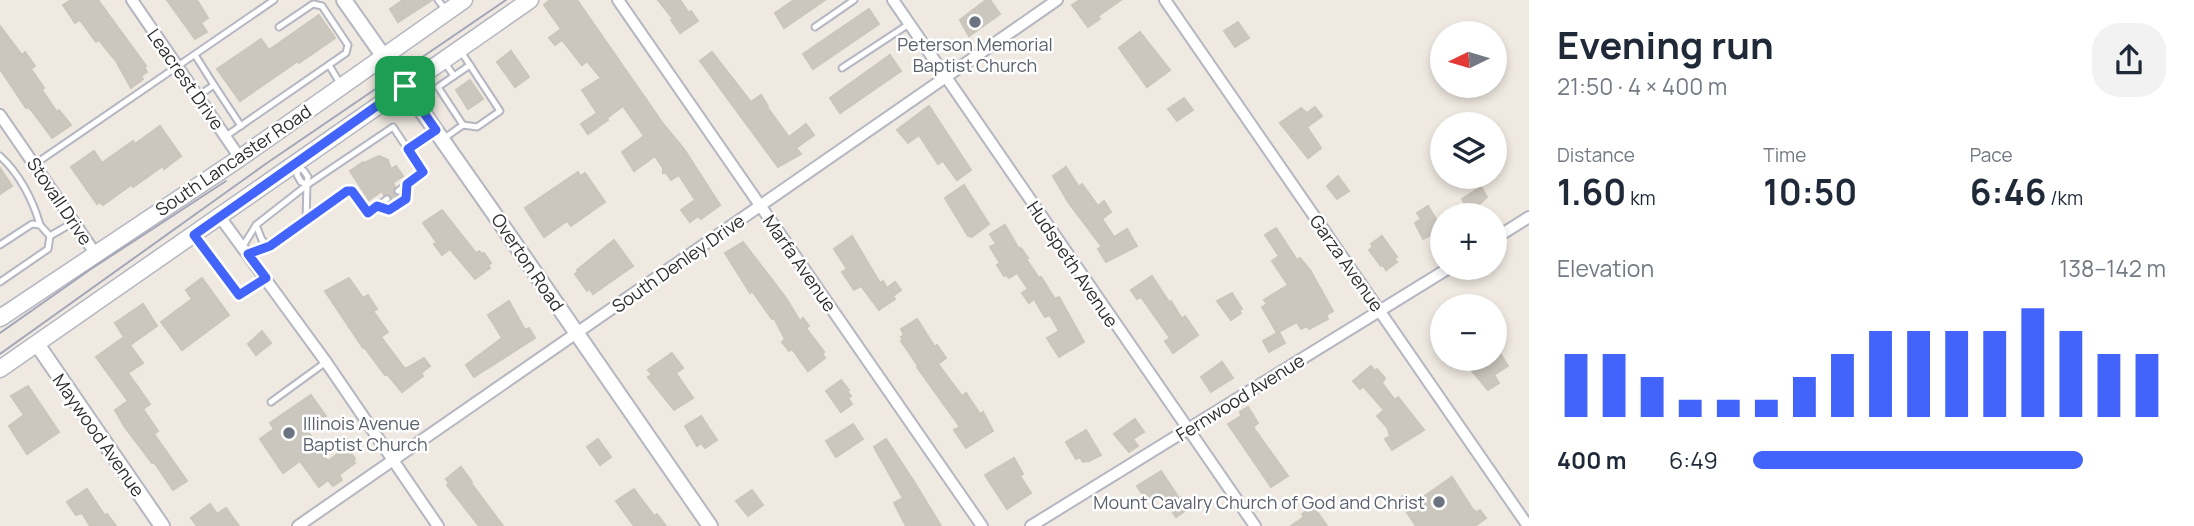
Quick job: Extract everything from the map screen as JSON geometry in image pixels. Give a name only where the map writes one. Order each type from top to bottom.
[{"type":"main road","name":"South Lancaster Road","points":[[0,318],[240,158],[383,56],[443,6],[464,0]]},
{"type":"main road","points":[[0,369],[297,167],[405,86],[530,0]]},
{"type":"street","name":"Leacrest Drive","points":[[132,0],[240,158]]},
{"type":"street","name":"Marfa Avenue","points":[[618,0],[982,526]]},
{"type":"street","name":"Hudspeth Avenue","points":[[893,0],[1255,526]]},
{"type":"street","name":"South Denley Drive","points":[[298,526],[1057,0]]},
{"type":"street","name":"Garza Avenue","points":[[1164,0],[1528,526]]},
{"type":"street","name":"Overton Road","points":[[348,1],[383,56],[710,526]]},
{"type":"street","name":"Stovall Drive","points":[[0,115],[95,253]]},
{"type":"street","points":[[220,217],[326,362],[438,526]]},
{"type":"street","points":[[1507,231],[1529,217]]},
{"type":"street","name":"Fernwood Avenue","points":[[1031,526],[1430,279]]},
{"type":"street","name":"Maywood Avenue","points":[[37,344],[162,526]]},
{"type":"lane","points":[[35,164],[274,0]]},
{"type":"lane","points":[[814,27],[854,0]]},
{"type":"lane","points":[[226,136],[346,54],[348,45],[322,6],[313,4],[279,27]]},
{"type":"lane","points":[[842,68],[909,24]]},
{"type":"lane","points":[[408,149],[463,125],[477,127],[500,111],[460,49]]},
{"type":"lane","points":[[195,55],[241,126]]},
{"type":"lane","points":[[444,60],[454,76]]},
{"type":"lane","points":[[329,65],[341,85]]},
{"type":"lane","points":[[463,125],[438,86],[470,65]]},
{"type":"lane","points":[[198,96],[214,85]]},
{"type":"lane","points":[[246,250],[256,225],[307,184],[393,127],[423,172],[398,191]]},
{"type":"lane","points":[[0,156],[27,192],[34,204],[40,225],[50,236]]},
{"type":"lane","points":[[297,167],[301,182],[307,184]]},
{"type":"lane","points":[[306,220],[307,184]]},
{"type":"lane","points":[[377,206],[389,210],[406,199],[407,184]]},
{"type":"lane","points":[[246,250],[270,246],[347,191],[352,191],[368,213],[387,199]]},
{"type":"lane","points":[[50,236],[74,222]]},
{"type":"lane","points":[[0,245],[32,223],[40,225]]},
{"type":"lane","points":[[256,225],[262,240],[270,246]]},
{"type":"lane","points":[[194,235],[239,295],[266,278]]},
{"type":"lane","points":[[0,282],[48,249],[50,236]]},
{"type":"lane","points":[[271,402],[326,362]]},
{"type":"building","points":[[71,0],[98,0],[146,66],[144,67],[147,72],[141,76],[143,79],[131,88],[116,61],[99,40],[96,42],[80,20],[75,23],[63,5]]},
{"type":"building","points":[[167,0],[197,0],[208,18],[201,23],[207,32],[195,39]]},
{"type":"building","points":[[403,0],[432,0],[398,22],[390,9]]},
{"type":"building","points":[[550,0],[577,0],[664,125],[684,149],[720,205],[701,219],[698,216],[690,222],[681,210],[695,200],[679,175],[671,180],[663,173],[663,168],[655,156],[634,171],[622,152],[644,136],[623,106],[588,134],[581,124],[597,113],[582,90],[601,78],[587,61],[582,65],[562,40],[555,45],[549,38],[561,29],[544,5]]},
{"type":"building","points":[[658,0],[680,0],[698,21],[680,33]]},
{"type":"building","points":[[794,0],[825,0],[784,28],[775,13]]},
{"type":"building","points":[[986,0],[990,0],[1000,14],[969,36],[960,20]]},
{"type":"building","points":[[1080,0],[1121,0],[1098,16],[1100,19],[1088,27],[1072,5]]},
{"type":"building","points":[[869,9],[879,24],[813,69],[803,54]]},
{"type":"building","points":[[319,15],[335,38],[240,101],[217,69],[261,39],[269,50]]},
{"type":"building","points":[[1238,22],[1249,38],[1235,47],[1224,31]]},
{"type":"building","points":[[0,26],[22,55],[25,52],[35,66],[31,69],[44,88],[42,90],[57,112],[59,110],[71,125],[52,138],[32,111],[26,108],[0,69]]},
{"type":"building","points":[[1140,32],[1170,70],[1147,87],[1119,48]]},
{"type":"building","points":[[511,51],[529,77],[515,87],[497,62]]},
{"type":"building","points":[[712,52],[751,102],[761,95],[789,137],[806,124],[814,135],[796,148],[801,154],[778,167],[700,61]]},
{"type":"building","points":[[890,55],[901,71],[840,113],[830,98]]},
{"type":"building","points":[[470,80],[483,99],[468,109],[456,90]]},
{"type":"building","points":[[1184,98],[1193,110],[1177,121],[1168,109]]},
{"type":"building","points":[[929,106],[971,170],[957,180],[943,161],[938,164],[919,135],[908,143],[897,130]]},
{"type":"building","points":[[1315,107],[1322,116],[1307,127],[1321,148],[1308,158],[1280,123],[1301,108],[1307,113]]},
{"type":"building","points":[[160,126],[181,156],[103,205],[99,202],[97,204],[71,167],[94,151],[102,163]]},
{"type":"building","points":[[379,156],[388,160],[391,169],[396,166],[403,176],[393,183],[393,194],[401,196],[391,203],[391,195],[384,195],[382,191],[369,200],[350,171]]},
{"type":"building","points":[[1066,167],[1079,187],[1082,184],[1098,206],[1104,201],[1111,212],[1102,219],[1114,237],[1127,229],[1137,246],[1106,262],[1098,249],[1102,247],[1068,202],[1053,176]]},
{"type":"building","points":[[0,168],[12,186],[0,194]]},
{"type":"building","points":[[578,172],[580,176],[585,173],[605,202],[571,226],[567,221],[544,237],[525,208]]},
{"type":"building","points":[[1338,176],[1349,191],[1337,199],[1327,186]]},
{"type":"building","points":[[964,185],[989,224],[972,237],[968,236],[945,198]]},
{"type":"building","points":[[1478,189],[1482,189],[1487,197],[1480,203],[1464,203],[1462,199]]},
{"type":"building","points":[[1428,206],[1430,209],[1430,235],[1423,239],[1415,223],[1421,219],[1417,213]]},
{"type":"building","points":[[442,210],[476,253],[484,253],[491,263],[488,265],[490,268],[475,279],[450,249],[442,255],[423,223]]},
{"type":"building","points":[[1005,225],[1039,278],[1041,277],[1055,299],[1059,297],[1084,342],[1059,357],[1047,338],[1059,331],[1050,315],[1045,317],[1034,299],[1029,303],[1022,293],[1028,289],[1017,273],[1009,278],[1004,276],[997,265],[1000,263],[990,247],[996,244],[990,234]]},
{"type":"building","points":[[1276,228],[1297,260],[1300,258],[1310,270],[1333,311],[1326,315],[1328,319],[1309,329],[1307,326],[1301,329],[1297,322],[1279,332],[1285,343],[1269,352],[1263,341],[1277,333],[1262,307],[1267,304],[1264,300],[1288,285],[1272,261],[1279,256],[1265,235]]},
{"type":"building","points":[[852,236],[880,283],[883,281],[887,288],[895,282],[901,290],[893,296],[895,299],[879,310],[861,286],[854,290],[842,272],[847,269],[834,249]]},
{"type":"building","points":[[1382,236],[1397,257],[1394,258],[1397,262],[1386,270],[1369,250],[1373,247],[1371,244]]},
{"type":"building","points":[[614,240],[633,266],[593,294],[590,289],[587,291],[575,274]]},
{"type":"building","points":[[743,242],[786,298],[800,321],[803,318],[809,326],[806,328],[824,352],[822,353],[825,358],[808,371],[792,349],[789,351],[782,342],[785,339],[774,318],[772,319],[752,291],[750,293],[725,253]]},
{"type":"building","points":[[1152,276],[1182,319],[1185,316],[1198,335],[1173,353],[1165,341],[1170,338],[1141,297],[1137,299],[1131,290]]},
{"type":"building","points":[[202,278],[229,315],[182,350],[161,322],[192,299],[186,290]]},
{"type":"building","points":[[349,278],[363,298],[368,295],[377,309],[373,311],[388,332],[381,337],[405,369],[424,358],[430,366],[421,373],[423,376],[402,392],[363,348],[325,291]]},
{"type":"building","points":[[1232,293],[1242,309],[1239,310],[1241,313],[1231,320],[1217,301]]},
{"type":"building","points":[[509,301],[525,330],[529,328],[535,338],[474,377],[466,365],[502,338],[488,315]]},
{"type":"building","points":[[143,304],[157,326],[130,345],[143,363],[128,373],[150,404],[143,409],[158,431],[154,434],[187,481],[173,490],[124,426],[115,410],[128,401],[96,357],[124,337],[115,323]]},
{"type":"building","points":[[917,319],[935,347],[937,345],[946,358],[938,364],[962,396],[966,393],[980,414],[983,412],[993,431],[966,448],[954,430],[960,427],[901,341],[904,335],[901,329]]},
{"type":"building","points":[[262,331],[271,343],[256,355],[248,344]]},
{"type":"building","points":[[672,353],[683,368],[676,373],[693,398],[674,410],[648,377],[652,375],[648,370]]},
{"type":"building","points":[[1222,362],[1233,378],[1211,392],[1201,377]]},
{"type":"building","points":[[1371,366],[1385,378],[1382,383],[1395,400],[1398,397],[1424,430],[1392,450],[1385,439],[1390,436],[1387,427],[1377,416],[1384,410],[1363,386],[1360,389],[1353,381]]},
{"type":"building","points":[[1472,371],[1500,371],[1494,375],[1499,383],[1488,390]]},
{"type":"building","points":[[841,380],[849,390],[847,391],[851,396],[848,398],[852,404],[841,412],[826,391]]},
{"type":"building","points":[[28,386],[59,432],[27,454],[9,426],[24,415],[11,396]]},
{"type":"building","name":"Illinois Avenue Baptist Church","points":[[311,395],[326,416],[307,430],[328,461],[347,447],[355,459],[355,463],[339,475],[342,480],[333,486],[328,480],[319,487],[300,461],[283,473],[260,439],[274,429],[270,423]]},
{"type":"building","points":[[1248,407],[1258,423],[1253,427],[1288,476],[1271,487],[1228,424],[1241,416],[1240,412]]},
{"type":"building","points":[[701,416],[717,440],[705,448],[701,443],[697,446],[685,426]]},
{"type":"building","points":[[1135,419],[1144,432],[1133,439],[1138,446],[1129,452],[1114,434]]},
{"type":"building","points":[[853,424],[863,439],[836,457],[826,441]]},
{"type":"building","points":[[1086,430],[1101,455],[1083,462],[1080,457],[1076,459],[1066,442]]},
{"type":"building","points":[[598,439],[611,457],[600,465],[587,447]]},
{"type":"building","points":[[886,439],[941,526],[906,526],[894,503],[903,498],[874,447]]},
{"type":"building","points":[[1014,458],[1023,474],[1020,476],[1031,493],[1007,509],[985,475]]},
{"type":"building","points":[[461,467],[503,526],[479,526],[447,485],[449,483],[446,479]]},
{"type":"building","points":[[1161,471],[1189,508],[1176,517],[1159,493],[1147,501],[1137,486]]},
{"type":"building","name":"Mount Cavalry Church of God and Christ","points":[[1452,477],[1473,510],[1480,510],[1486,518],[1475,526],[1416,526],[1398,499],[1406,494],[1413,504]]},
{"type":"building","points":[[87,489],[105,516],[107,514],[116,526],[90,526],[82,513],[76,515],[67,502]]},
{"type":"building","points":[[634,489],[654,516],[657,514],[666,526],[634,526],[616,501]]},
{"type":"building","points":[[752,490],[763,505],[748,516],[736,501]]},
{"type":"building","points":[[210,504],[217,514],[226,508],[239,526],[197,526],[191,518]]},
{"type":"building","points":[[1313,506],[1327,526],[1291,526],[1304,517],[1302,514]]},
{"type":"tram line","points":[[0,354],[267,163],[506,0]]},
{"type":"tram line","points":[[0,333],[91,269],[226,181]]},
{"type":"place","name":"Peterson Memorial Baptist Church","points":[[975,22]]},
{"type":"place","name":"Illinois Avenue Baptist Church","points":[[289,433]]},
{"type":"place","name":"Mount Cavalry Church of God and Christ","points":[[1439,502]]},
{"type":"route","points":[[405,86],[436,130],[408,149],[423,172],[407,184],[406,199],[389,210],[377,206],[368,213],[352,191],[347,191],[270,246],[248,254],[266,278],[239,295],[194,235],[405,86]]}]
